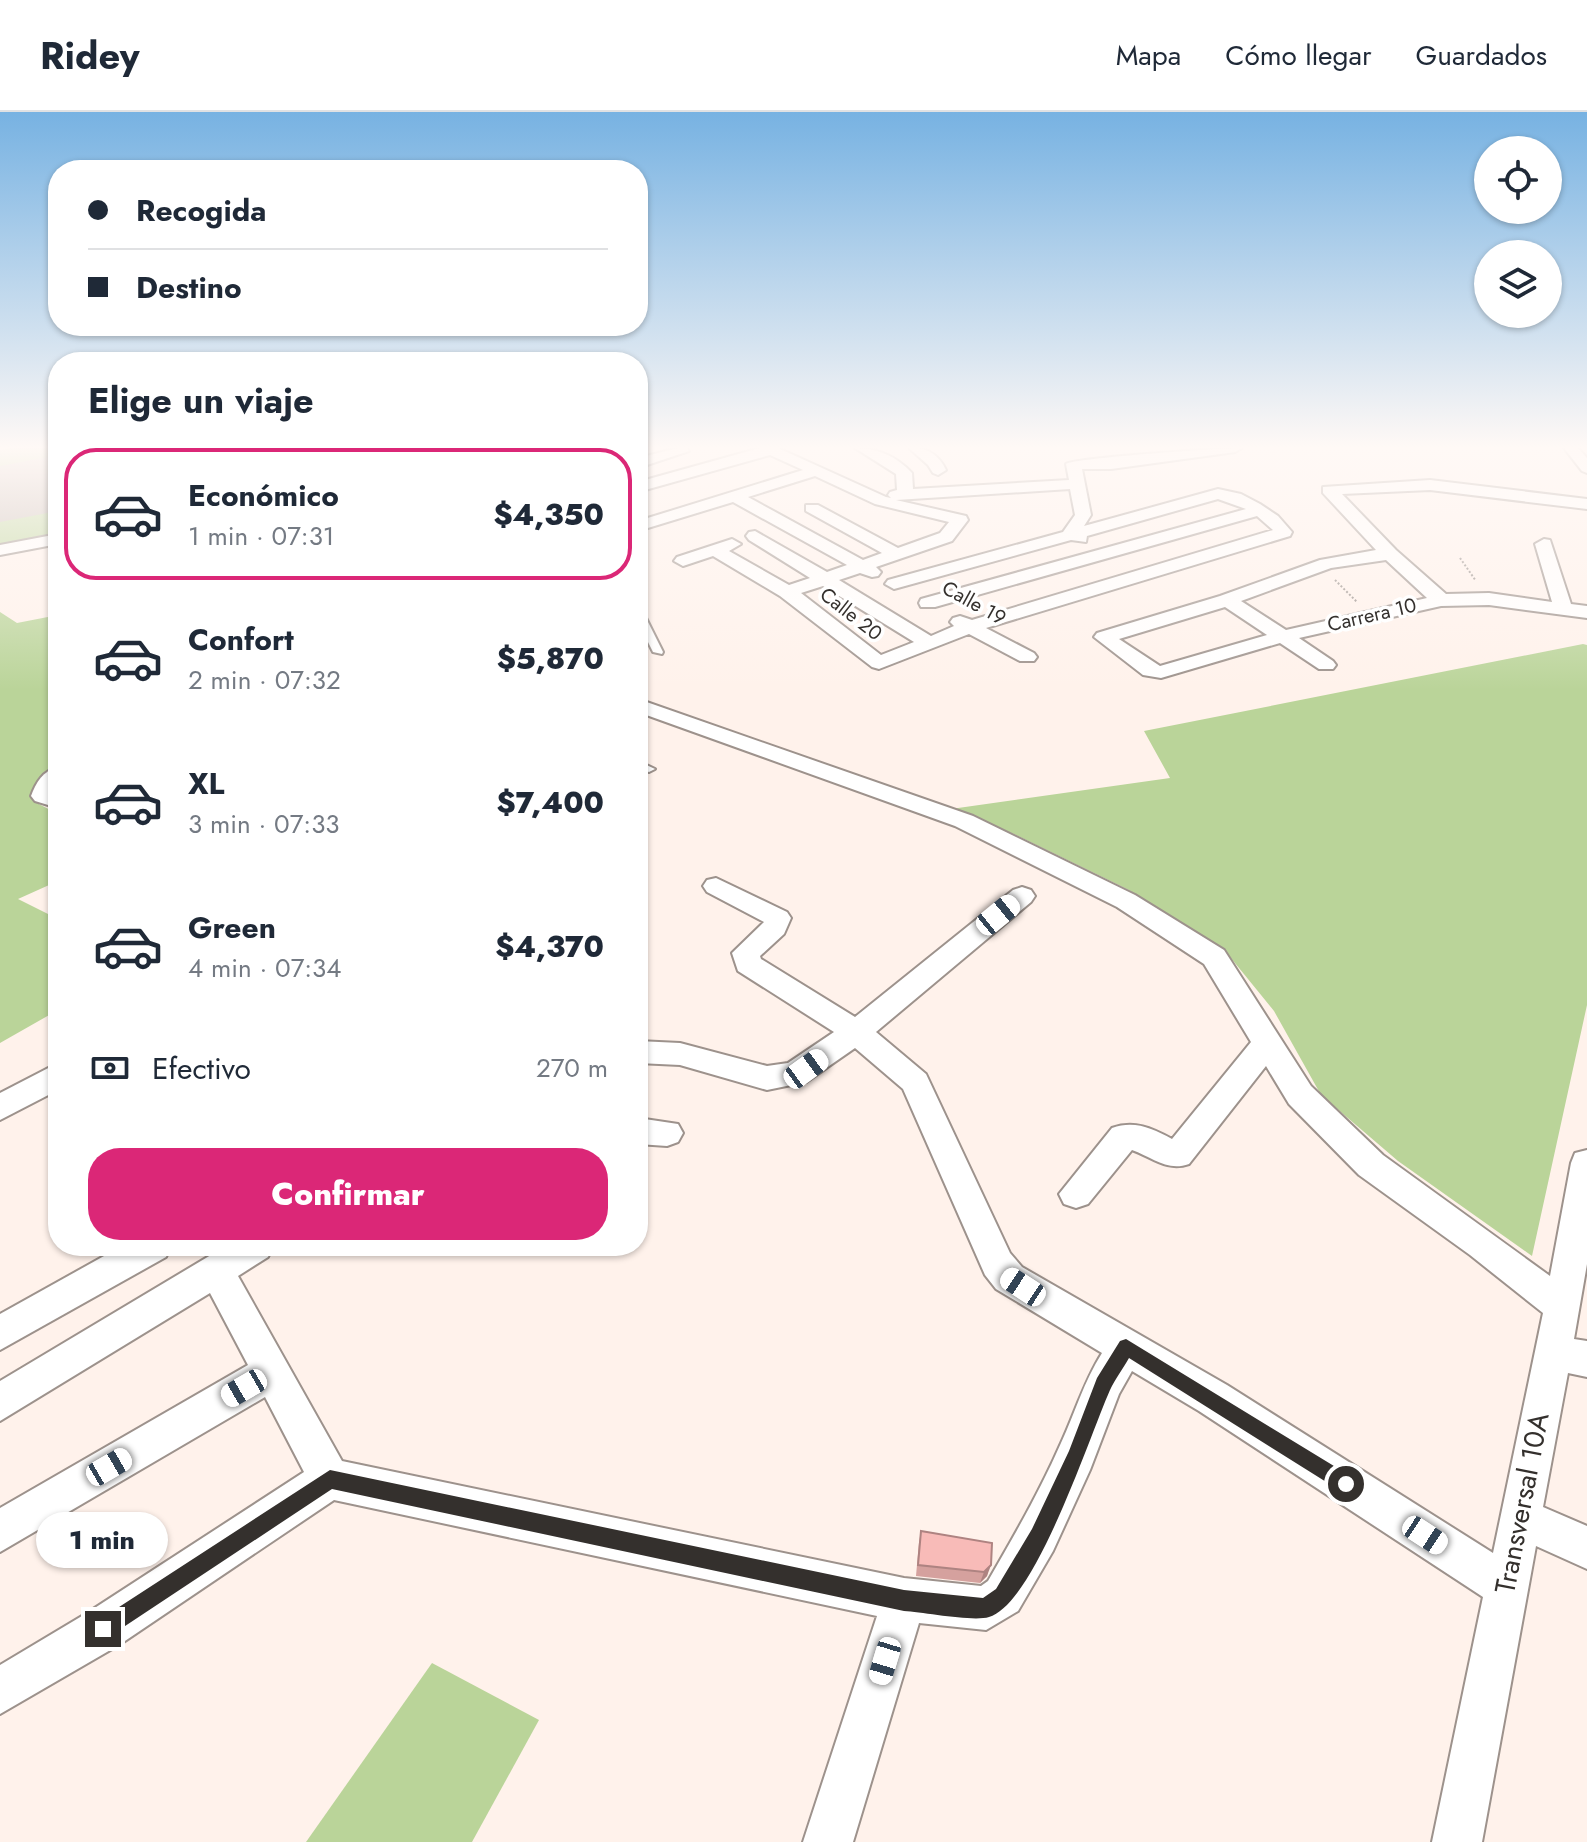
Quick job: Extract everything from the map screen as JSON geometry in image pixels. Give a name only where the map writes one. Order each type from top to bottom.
[{"type":"street","points":[[683,561],[768,529]]},
{"type":"street","name":"Calle 19","points":[[792,529],[1027,657]]},
{"type":"street","points":[[850,529],[898,555]]},
{"type":"street","points":[[787,592],[946,537],[953,529]]},
{"type":"street","points":[[1071,533],[1074,529]]},
{"type":"street","points":[[894,584],[1087,529]]},
{"type":"street","points":[[928,603],[1193,529]]},
{"type":"street","points":[[755,536],[929,643],[970,627],[1280,535],[1283,529]]},
{"type":"street","points":[[1365,529],[1441,600]]},
{"type":"street","points":[[1071,533],[1143,574]]},
{"type":"street","points":[[0,550],[48,541]]},
{"type":"street","points":[[1544,544],[1563,608]]},
{"type":"street","name":"Calle 20","points":[[715,550],[787,592],[879,663],[929,643]]},
{"type":"street","points":[[1227,600],[1251,588],[1355,555],[1390,554]]},
{"type":"street","name":"Carrera 10","points":[[1227,600],[1104,637],[1150,671],[1161,672],[1284,636],[1441,600],[1489,599],[1587,612]]},
{"type":"street","points":[[1227,600],[1326,665]]},
{"type":"street","points":[[648,709],[964,821],[1126,901],[1214,957],[1300,1095],[1371,1165],[1482,1244],[1562,1307]]},
{"type":"street","points":[[716,886],[778,918],[775,928],[746,953],[748,964],[856,1032],[915,1082],[997,1264],[1009,1278],[1226,1407],[1505,1586]]},
{"type":"street","points":[[648,1052],[680,1054],[767,1078],[806,1069],[1022,896]]},
{"type":"street","points":[[1076,1194],[1123,1137],[1141,1137],[1168,1154],[1178,1155],[1268,1042]]},
{"type":"street","points":[[0,1108],[48,1081]]},
{"type":"street","name":"Transversal 10A","points":[[1457,1842],[1519,1517],[1570,1355],[1562,1307],[1587,1163]]},
{"type":"street","points":[[0,1333],[136,1256]]},
{"type":"street","points":[[0,1402],[218,1262],[272,1372],[330,1479]]},
{"type":"street","points":[[0,1691],[103,1629],[330,1479],[904,1600],[986,1608],[1003,1596],[1038,1536],[1076,1456],[1104,1384],[1126,1347]]},
{"type":"street","points":[[0,1531],[272,1372]]},
{"type":"street","points":[[1519,1517],[1587,1548]]},
{"type":"street","points":[[828,1842],[904,1600]]},
{"type":"lane","points":[[648,632],[658,652]]},
{"type":"path","points":[[1460,558],[1489,599]]},
{"type":"path","points":[[1322,566],[1370,616]]},
{"type":"shaded area","points":[[0,529],[48,529],[48,537],[0,546]]},
{"type":"green space","points":[[0,529],[48,529],[48,537],[0,546]]},
{"type":"green space","points":[[0,612],[17,623],[48,617],[48,771],[42,776],[35,802],[48,809],[48,886],[18,899],[48,914],[48,1016],[0,1043]]},
{"type":"green space","points":[[1587,645],[1587,1005],[1532,1256],[1398,1161],[1321,1095],[1274,1011],[1226,952],[1129,890],[1014,834],[951,809],[1170,778],[1144,731]]},
{"type":"green space","points":[[432,1663],[539,1720],[472,1842],[306,1842]]},
{"type":"building","points":[[921,1531],[992,1543],[991,1565],[984,1572],[918,1565]]},
{"type":"route","points":[[103,1629],[330,1479],[904,1600],[986,1608],[1003,1596],[1038,1536],[1076,1456],[1104,1384],[1126,1347],[1213,1398],[1346,1484]]}]
